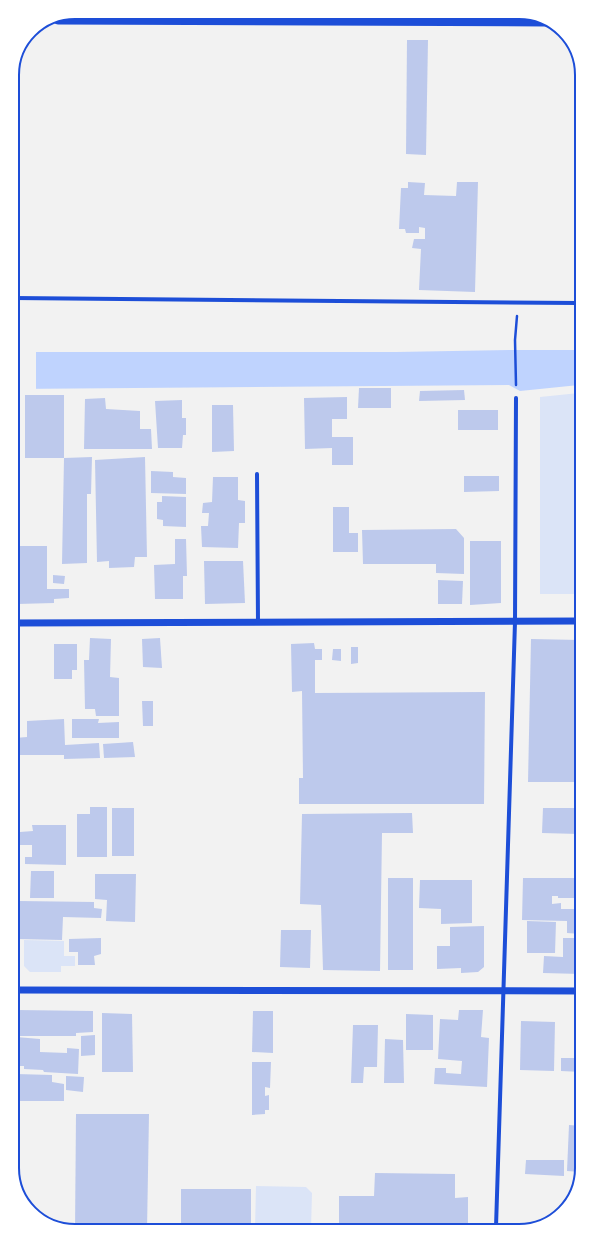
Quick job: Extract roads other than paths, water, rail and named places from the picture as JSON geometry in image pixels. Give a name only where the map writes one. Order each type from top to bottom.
[{"type":"highway","points":[[74,19],[533,21]]},
{"type":"street","points":[[19,298],[575,303]]},
{"type":"street","points":[[496,1224],[502,992],[515,622],[516,398]]},
{"type":"street","points":[[257,474],[258,622]]},
{"type":"street","points":[[19,623],[575,621]]},
{"type":"street","points":[[19,990],[575,991]]},
{"type":"water","points":[[575,350],[575,385],[520,391],[509,385],[19,389],[19,352],[396,352]]}]
